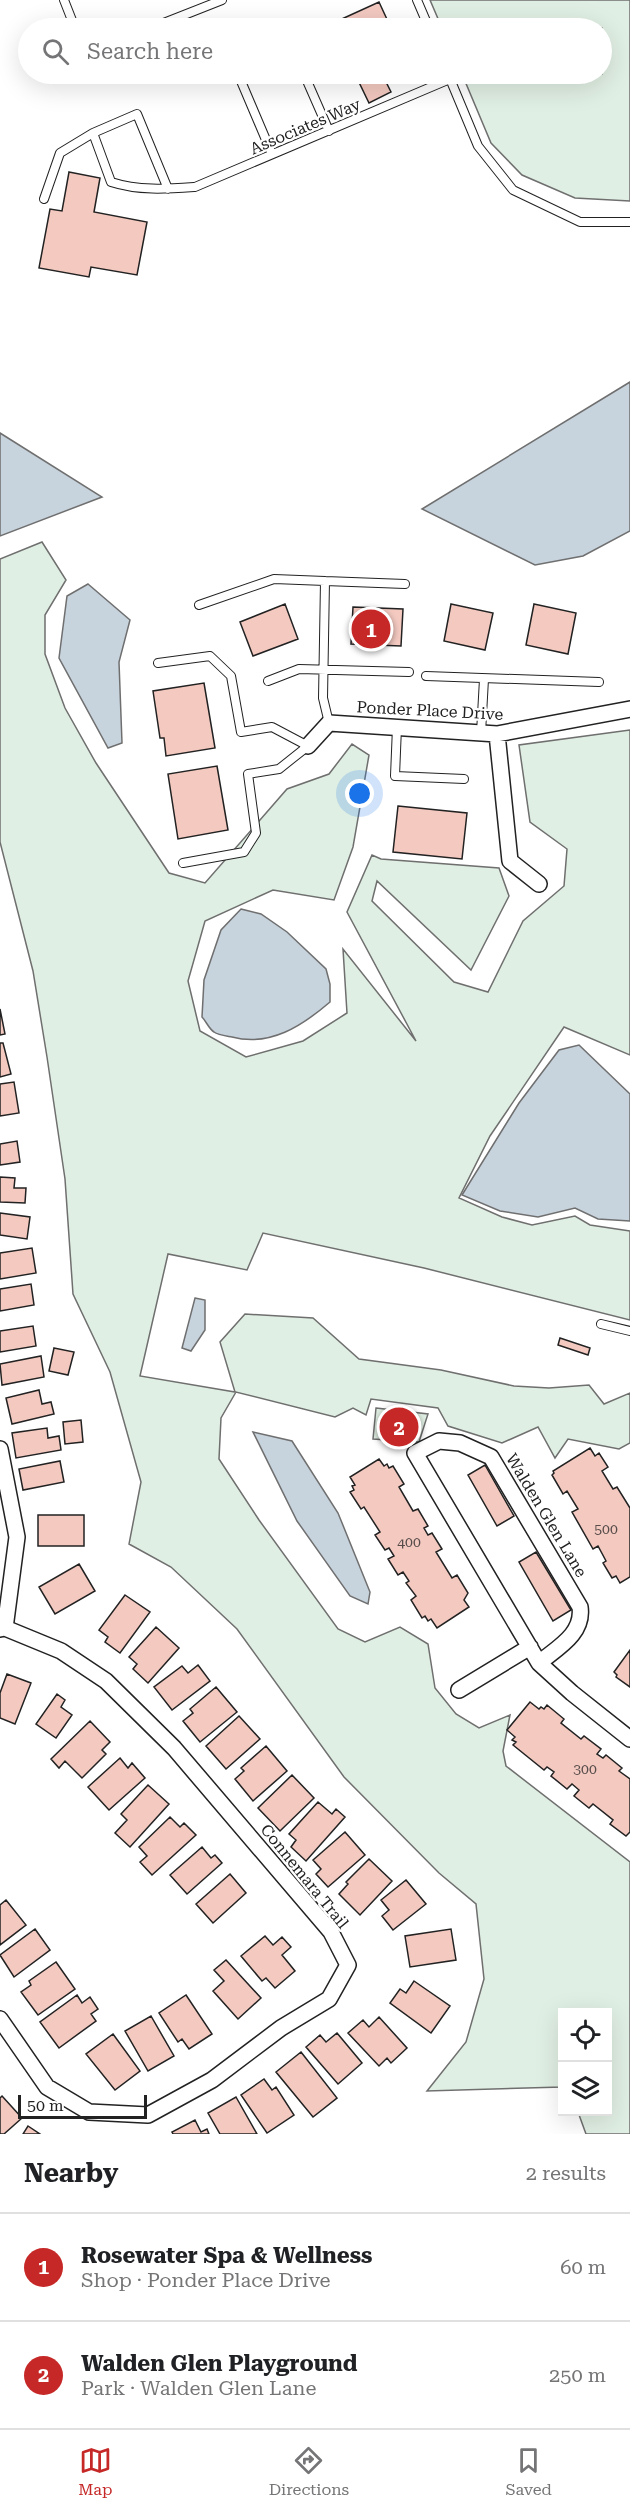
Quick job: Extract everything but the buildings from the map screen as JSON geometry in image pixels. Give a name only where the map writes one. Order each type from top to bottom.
[{"type":"street","name":"Ponder Place Drive","points":[[329,723],[497,734],[630,709]]},
{"type":"street","points":[[308,746],[329,723]]},
{"type":"street","points":[[497,734],[510,861],[538,884]]},
{"type":"street","name":"Walden Glen Lane","points":[[539,1663],[577,1630],[581,1614],[580,1607],[491,1457],[460,1443],[439,1441],[415,1453],[539,1663],[572,1693],[630,1739]]},
{"type":"street","points":[[0,1449],[17,1538],[2,1629]]},
{"type":"street","name":"Connemara Trail","points":[[0,2019],[47,2087],[89,2112],[148,2115],[212,2080],[281,2028],[329,1999],[348,1965],[331,1932],[174,1748],[106,1681],[61,1651],[2,1629]]},
{"type":"street","points":[[459,1690],[530,1647]]},
{"type":"lane","points":[[64,0],[71,18]]},
{"type":"lane","points":[[176,18],[222,0]]},
{"type":"lane","points":[[417,0],[425,18]]},
{"type":"lane","points":[[242,84],[272,154]]},
{"type":"lane","points":[[308,84],[329,131]]},
{"type":"lane","name":"Associates Way","points":[[93,133],[111,182],[130,188],[168,189],[195,186],[329,131],[432,84]]},
{"type":"lane","points":[[452,84],[478,146],[513,190],[580,222],[630,222]]},
{"type":"lane","points":[[44,199],[60,153],[93,133],[137,114],[168,189]]},
{"type":"lane","points":[[199,605],[274,579],[405,584]]},
{"type":"lane","points":[[325,582],[323,698],[329,723]]},
{"type":"lane","points":[[158,663],[210,656],[231,676],[241,732],[272,727],[308,746],[279,768],[248,774],[256,833],[244,852],[183,863]]},
{"type":"lane","points":[[268,681],[299,669],[409,672]]},
{"type":"lane","points":[[426,676],[599,682]]},
{"type":"lane","points":[[481,733],[484,679]]},
{"type":"lane","points":[[397,728],[395,776],[464,779]]},
{"type":"lane","points":[[601,1324],[630,1331]]},
{"type":"green space","points":[[430,0],[630,0],[630,201],[575,198],[522,175],[491,143],[466,84],[612,84],[612,18],[438,18]]},
{"type":"green space","points":[[42,542],[66,580],[45,615],[45,654],[65,708],[96,763],[169,873],[205,883],[287,789],[329,774],[352,744],[369,755],[353,847],[334,900],[273,890],[205,921],[188,981],[200,1031],[246,1057],[303,1041],[347,1013],[343,949],[416,1041],[347,912],[372,855],[381,859],[499,868],[509,896],[471,970],[377,881],[372,901],[454,982],[488,992],[523,921],[564,886],[567,849],[530,822],[519,745],[630,730],[630,1055],[564,1027],[490,1136],[459,1198],[502,1217],[532,1225],[575,1216],[590,1225],[630,1231],[630,1320],[424,1268],[263,1233],[247,1270],[168,1254],[140,1376],[235,1392],[220,1342],[245,1314],[313,1318],[359,1359],[441,1370],[514,1386],[549,1388],[589,1385],[604,1404],[630,1393],[630,1443],[619,1449],[568,1439],[555,1458],[538,1427],[502,1443],[448,1426],[438,1408],[371,1399],[366,1415],[353,1408],[335,1417],[236,1392],[221,1418],[219,1459],[259,1520],[338,1629],[365,1642],[400,1627],[428,1644],[435,1688],[456,1714],[479,1728],[510,1715],[503,1751],[506,1766],[630,1862],[630,2134],[586,2134],[579,2116],[612,2116],[612,2008],[558,2008],[558,2087],[427,2091],[466,2042],[484,1979],[476,1904],[439,1873],[344,1777],[237,1629],[171,1567],[129,1544],[141,1482],[110,1372],[73,1294],[65,1179],[47,1057],[33,971],[0,842],[0,559]]},
{"type":"green space","points":[[376,1408],[428,1414],[419,1442],[373,1439]]},
{"type":"shaded area","points":[[630,382],[630,531],[583,556],[535,565],[422,509]]},
{"type":"shaded area","points":[[0,433],[102,497],[0,536]]},
{"type":"shaded area","points":[[88,584],[130,620],[119,662],[122,743],[108,748],[59,658],[67,596]]},
{"type":"shaded area","points":[[241,909],[261,914],[287,932],[326,969],[330,984],[330,1002],[297,1026],[272,1037],[246,1039],[220,1035],[212,1031],[202,1017],[204,980],[221,930]]},
{"type":"shaded area","points":[[579,1045],[630,1094],[630,1221],[598,1219],[575,1208],[538,1217],[500,1211],[462,1195],[519,1103],[559,1050]]},
{"type":"shaded area","points":[[195,1298],[205,1300],[205,1330],[191,1351],[182,1348]]},
{"type":"shaded area","points":[[253,1432],[292,1441],[338,1513],[370,1592],[368,1604],[350,1596],[297,1521]]},
{"type":"place","name":"Rosewater Spa & Wellness","points":[[371,629]]},
{"type":"place","name":"Walden Glen Playground","points":[[399,1427]]}]
